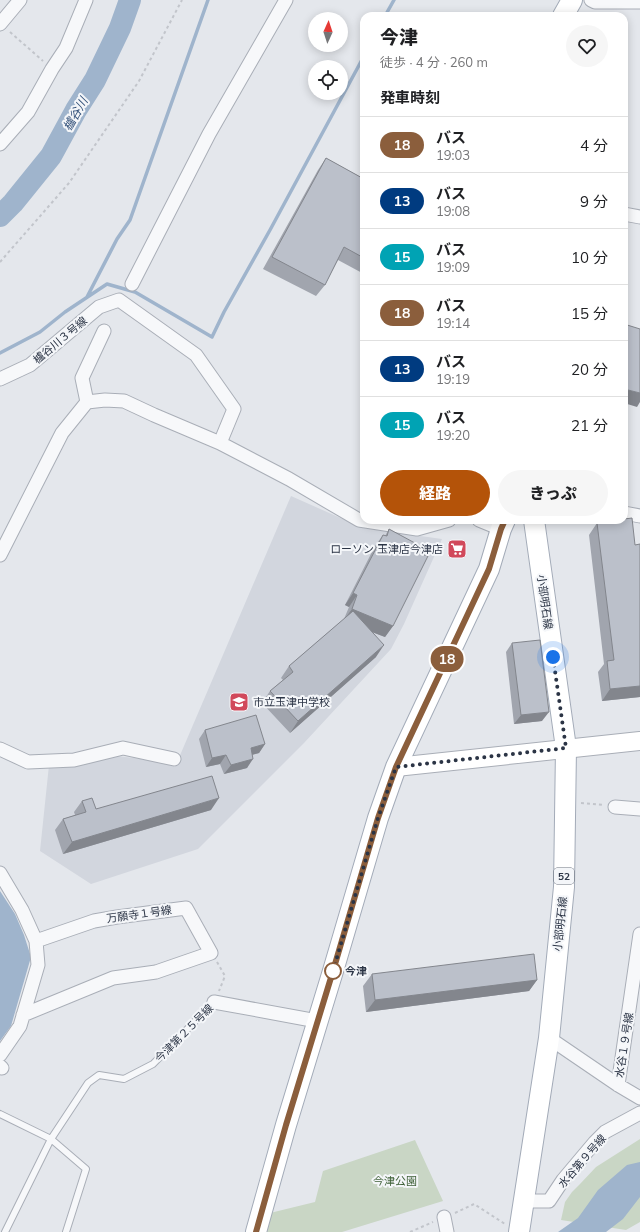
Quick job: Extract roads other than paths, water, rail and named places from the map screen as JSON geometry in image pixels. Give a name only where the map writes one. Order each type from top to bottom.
[{"type":"main road","points":[[565,12],[572,0]]},
{"type":"main road","points":[[256,1232],[286,1125],[378,818],[396,767],[489,569],[503,524]]},
{"type":"main road","name":"小部明石線","points":[[519,1230],[549,1038],[564,887],[566,748],[535,524]]},
{"type":"street","points":[[0,24],[20,0]]},
{"type":"street","points":[[0,144],[28,112],[52,69],[66,48],[86,0]]},
{"type":"street","points":[[132,284],[209,134],[286,0]]},
{"type":"street","points":[[592,0],[595,2],[640,2]]},
{"type":"street","points":[[628,215],[640,218]]},
{"type":"street","name":"櫨谷川３号線","points":[[0,379],[30,365],[99,307],[119,300],[196,355],[234,409],[220,443]]},
{"type":"street","points":[[87,402],[82,378],[104,331]]},
{"type":"street","points":[[0,554],[62,433],[87,402],[105,400],[124,401],[154,416],[220,443],[289,479],[360,520]]},
{"type":"street","points":[[628,514],[640,516]]},
{"type":"street","points":[[382,524],[417,530],[436,524]]},
{"type":"street","points":[[396,767],[640,740]]},
{"type":"street","points":[[0,749],[28,762],[74,760],[123,748],[174,759]]},
{"type":"street","points":[[615,806],[640,809]]},
{"type":"street","points":[[0,873],[22,910],[36,941],[38,965],[20,1026],[0,1055]]},
{"type":"street","name":"万願寺１号線","points":[[23,1015],[113,978],[156,972],[211,953],[186,908],[117,916],[94,921],[36,941]]},
{"type":"street","name":"水谷１９号線","points":[[618,1085],[640,934]]},
{"type":"street","name":"今津第２５号線","points":[[214,1002],[317,1021]]},
{"type":"street","points":[[549,1038],[618,1085],[640,1098]]},
{"type":"street","name":"水谷第９号線","points":[[524,1201],[549,1201],[563,1180],[595,1142],[606,1132],[640,1113]]},
{"type":"street","points":[[444,1217],[448,1232]]},
{"type":"lane","name":"今津第２５号線","points":[[51,1140],[88,1083],[99,1075],[124,1079],[153,1064],[214,1002]]},
{"type":"lane","points":[[0,1114],[51,1140],[86,1169],[66,1232]]},
{"type":"lane","points":[[5,1232],[51,1140]]},
{"type":"water","points":[[0,891],[15,914],[31,957],[11,1026],[0,1041]]},
{"type":"water","points":[[640,1162],[640,1197],[623,1219],[606,1232],[558,1232],[578,1218],[598,1190],[627,1165]]},
{"type":"waterway","name":"櫨谷川","points":[[0,216],[13,203],[51,156],[76,110],[95,80],[120,28],[130,0]]},
{"type":"waterway","points":[[87,297],[117,239],[130,220],[208,0]]},
{"type":"waterway","points":[[387,12],[394,0]]},
{"type":"waterway","points":[[0,353],[40,332],[65,312],[107,284],[135,292],[212,337],[224,312],[360,63]]},
{"type":"place","name":"ローソン 玉津店今津店","points":[[457,549]]},
{"type":"place","name":"市立玉津中学校","points":[[239,702]]},
{"type":"place","name":"今津","points":[[333,971]]},
{"type":"park label","name":"今津公園","points":[[395,1181]]}]
